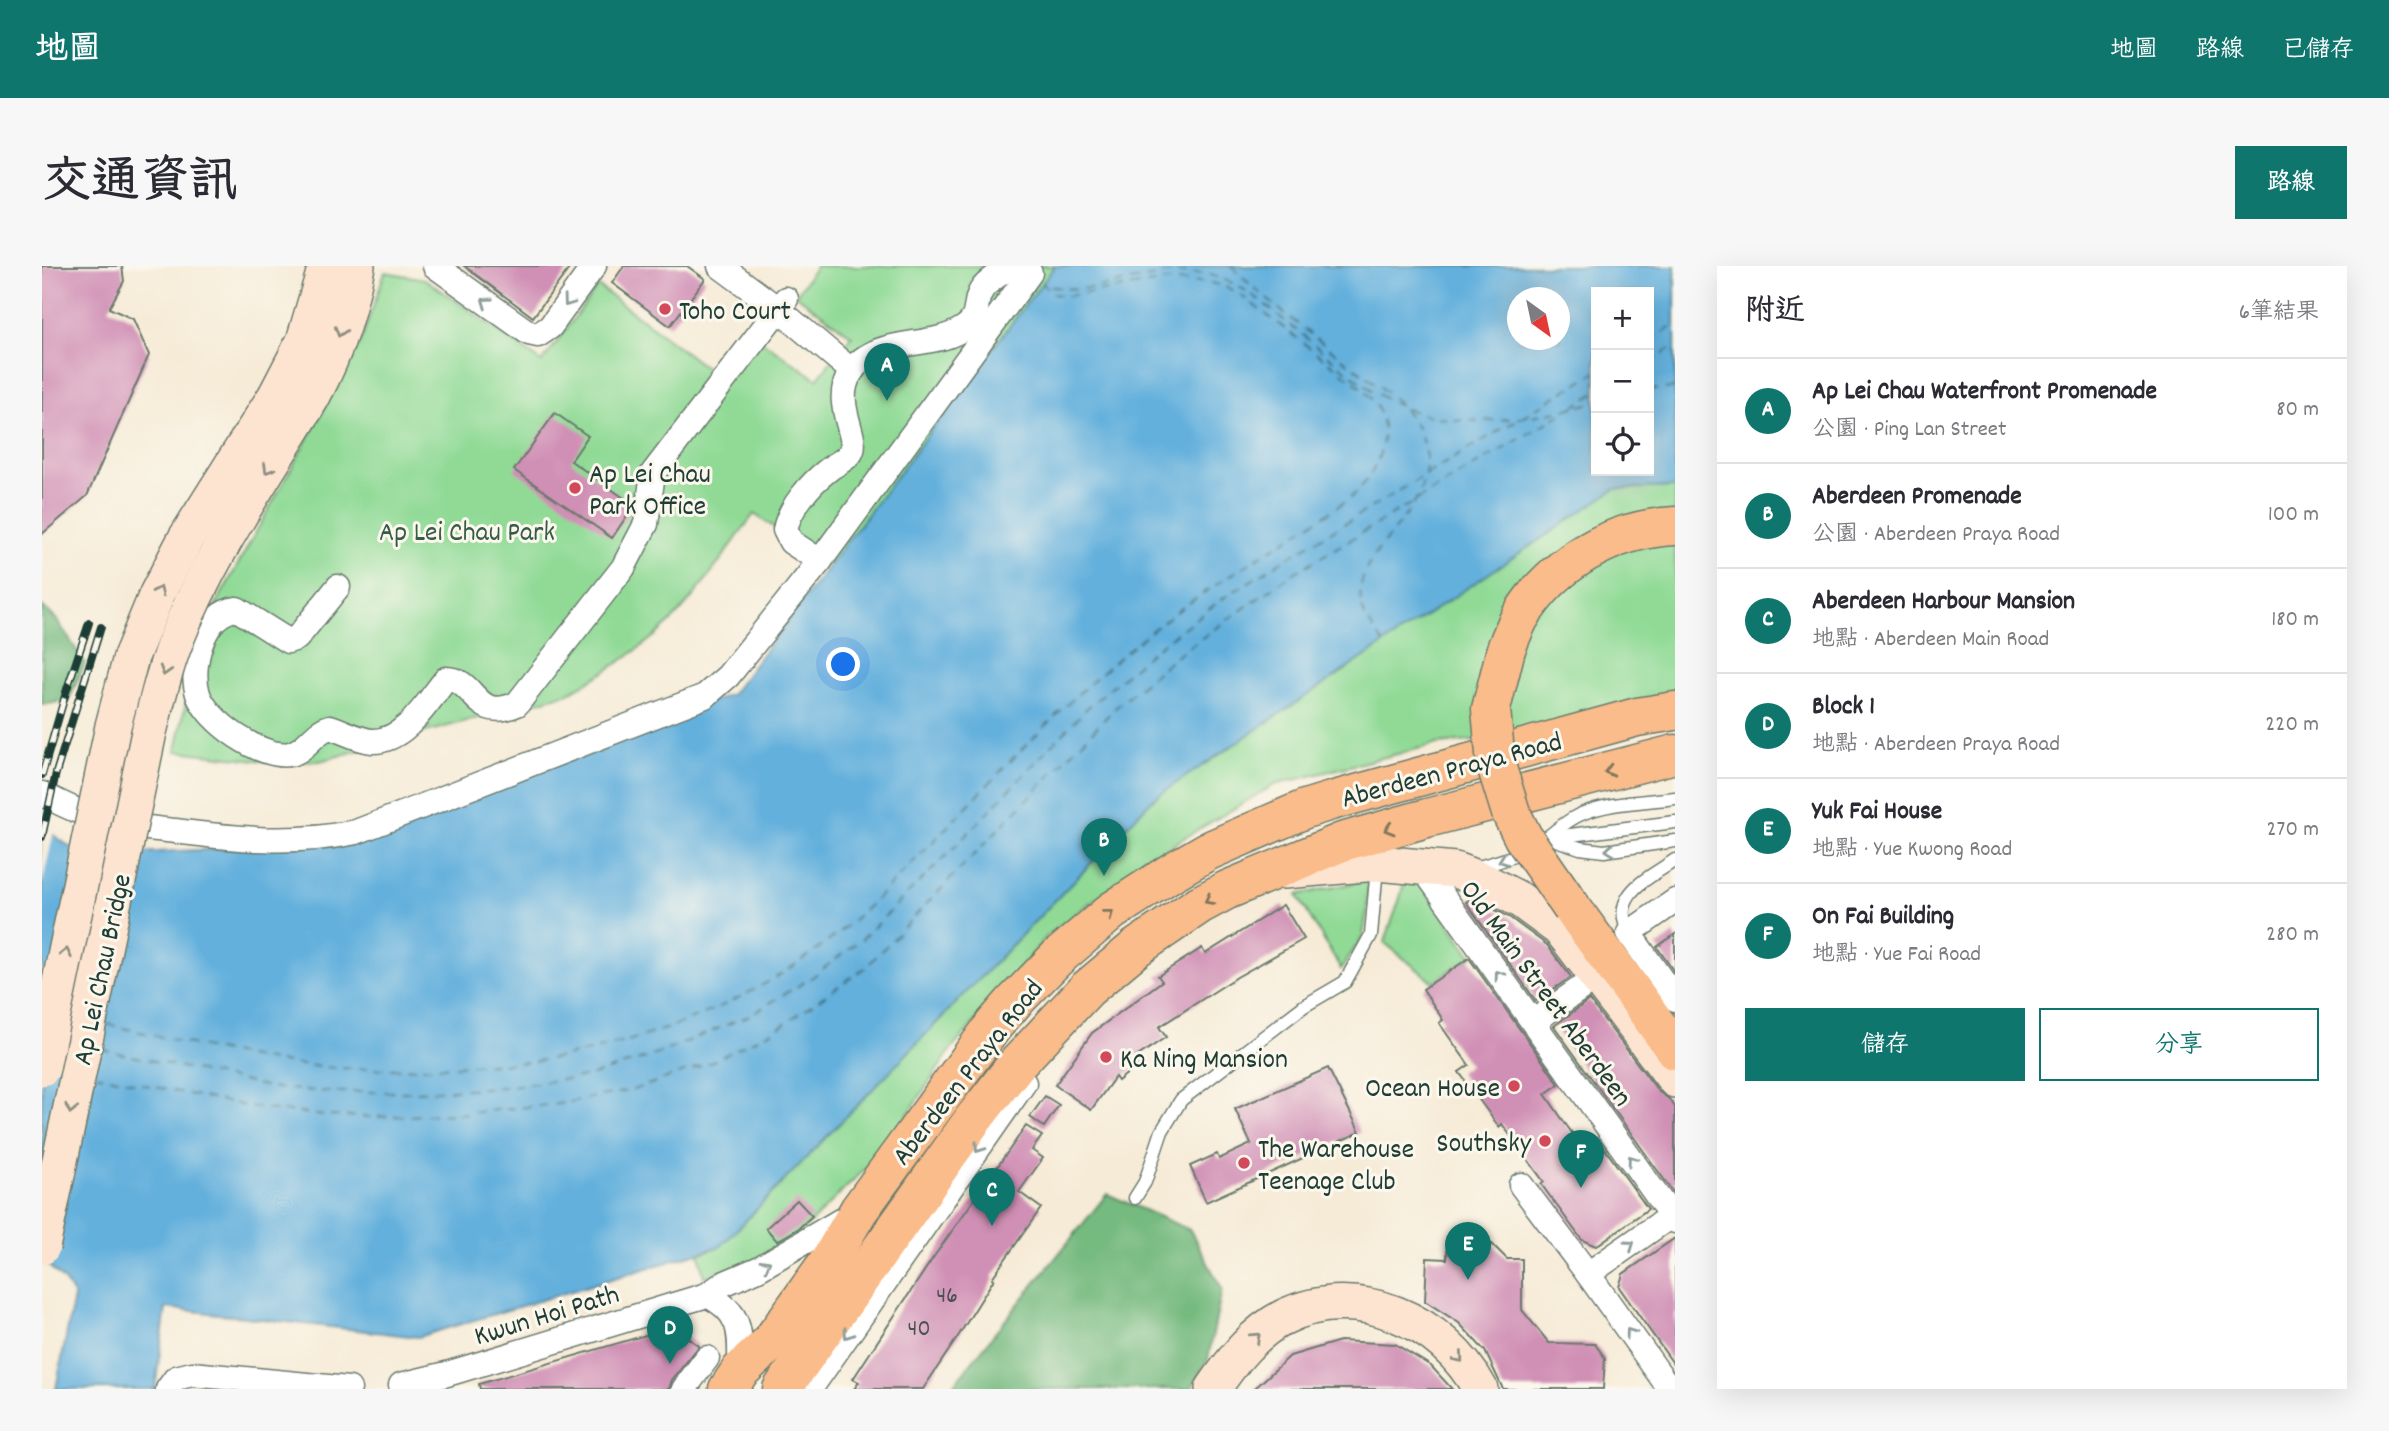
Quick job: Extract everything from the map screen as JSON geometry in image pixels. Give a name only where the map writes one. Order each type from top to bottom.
[{"type":"main road","points":[[290,403],[304,341],[326,266]]},
{"type":"main road","points":[[290,403],[317,389],[332,355],[352,293],[357,266]]},
{"type":"main road","name":"Ap Lei Chau Bridge","points":[[42,1068],[130,729],[166,667],[210,566],[290,403]]},
{"type":"main road","points":[[1675,526],[1624,533],[1581,555],[1559,572],[1537,594],[1519,620],[1514,652],[1491,709],[1496,765],[1511,813],[1524,837],[1675,1028]]},
{"type":"main road","points":[[1514,652],[1550,604],[1569,584],[1590,568],[1630,551],[1656,550],[1675,554]]},
{"type":"main road","points":[[1637,718],[1675,697]]},
{"type":"main road","name":"Aberdeen Praya Road","points":[[725,1373],[770,1343],[831,1258],[859,1210],[1013,1003],[1057,958],[1112,911],[1208,851],[1305,809],[1637,718],[1675,712]]},
{"type":"main road","name":"Ap Lei Chau Bridge","points":[[42,1247],[130,729]]},
{"type":"main road","name":"Aberdeen Praya Road","points":[[782,1389],[972,1121],[1015,1066],[1087,989],[1136,948],[1227,890],[1354,839],[1440,814],[1675,754]]},
{"type":"main road","points":[[1271,871],[1377,863],[1439,869],[1484,881],[1520,900],[1561,930],[1675,1080]]},
{"type":"main road","points":[[1577,905],[1675,1051]]},
{"type":"main road","points":[[1213,1389],[1237,1356],[1272,1324],[1297,1312],[1339,1304],[1391,1311],[1423,1327],[1464,1362],[1480,1389]]},
{"type":"street","points":[[435,266],[529,333],[538,335],[550,327],[594,266]]},
{"type":"street","points":[[720,266],[782,304],[852,370]]},
{"type":"street","points":[[42,794],[87,815],[122,825],[228,837],[295,841],[356,832],[705,696],[728,676],[820,561],[1014,296],[1012,272],[983,288],[979,293],[976,315],[959,331],[880,352],[863,360],[852,370],[842,396],[844,414],[853,438],[853,450],[813,483],[794,510],[785,530],[791,542],[820,561]]},
{"type":"street","points":[[338,587],[297,638],[288,641],[236,610],[227,610],[211,624],[200,648],[196,673],[198,695],[215,719],[229,731],[253,745],[282,754],[298,751],[324,728],[330,727],[372,741],[388,739],[410,723],[446,678],[458,682],[488,708],[501,710],[517,704],[623,568],[646,524],[653,473],[782,304]]},
{"type":"street","points":[[959,331],[968,359]]},
{"type":"street","name":"Old Main Street Aberdeen","points":[[1439,869],[1533,1022],[1674,1217]]},
{"type":"street","points":[[1675,901],[1629,933],[1675,999]]},
{"type":"street","points":[[1533,1022],[1598,976]]},
{"type":"street","points":[[810,1389],[1038,1063],[1064,1012]]},
{"type":"street","points":[[1521,1185],[1670,1389]]},
{"type":"street","name":"Kwun Hoi Path","points":[[398,1388],[707,1295],[723,1284],[758,1269],[859,1210]]},
{"type":"street","points":[[1588,1274],[1674,1217]]},
{"type":"street","points":[[707,1295],[722,1302],[737,1323],[741,1334],[725,1373]]},
{"type":"street","name":"Aberdeen Praya Road","points":[[684,1389],[725,1373]]},
{"type":"street","points":[[168,1389],[176,1377],[192,1374],[349,1389]]},
{"type":"lane","points":[[1439,869],[1471,869],[1502,861],[1534,846],[1567,821],[1590,811],[1675,798]]},
{"type":"lane","points":[[1547,837],[1675,822]]},
{"type":"lane","points":[[1547,837],[1580,848],[1604,851],[1675,841]]},
{"type":"lane","points":[[1629,933],[1622,912],[1629,893],[1675,860]]},
{"type":"lane","points":[[1135,1198],[1145,1182],[1162,1131],[1181,1100],[1304,1006],[1345,982],[1371,935],[1377,863]]},
{"type":"green space","name":"Ap Lei Chau Park","points":[[816,266],[1055,266],[830,564],[754,514],[698,591],[666,626],[627,657],[569,693],[320,761],[274,762],[176,751],[195,659],[209,617],[361,342],[385,272],[425,279],[542,362],[598,286],[713,373],[746,330],[817,379],[852,336],[796,295]]},
{"type":"green space","points":[[1675,487],[1675,697],[1522,737],[1437,744],[1274,785],[1167,848],[1048,935],[950,1051],[872,1162],[795,1238],[759,1260],[704,1277],[699,1254],[721,1246],[1154,798],[1615,489]]},
{"type":"green space","points":[[42,606],[56,619],[85,663],[69,700],[42,705]]},
{"type":"green space","points":[[1368,880],[1363,936],[1341,969],[1297,895]]},
{"type":"green space","points":[[1404,881],[1419,882],[1472,956],[1433,982],[1385,943]]},
{"type":"green space","points":[[1107,1194],[1190,1230],[1222,1289],[1208,1359],[1191,1389],[950,1389]]},
{"type":"water","points":[[1055,266],[1675,266],[1675,487],[1615,489],[1154,798],[721,1246],[418,1337],[166,1308],[155,1389],[56,1389],[74,1296],[65,1282],[42,1259],[42,823],[73,849],[136,853],[343,843],[732,694]]},
{"type":"pier","points":[[42,820],[54,831],[42,885]]},
{"type":"building","points":[[42,266],[122,266],[124,281],[109,308],[133,319],[149,355],[87,496],[42,534]]},
{"type":"building","points":[[464,266],[571,266],[533,317]]},
{"type":"building","name":"Toho Court","points":[[624,266],[687,266],[705,279],[670,326],[612,283]]},
{"type":"building","name":"Ap Lei Chau Park Office","points":[[555,413],[588,436],[571,461],[634,505],[612,538],[514,470]]},
{"type":"building","points":[[1472,898],[1509,917],[1547,945],[1571,977],[1536,1001],[1466,902]]},
{"type":"building","points":[[1283,905],[1304,939],[1237,977],[1159,1027],[1166,1037],[1135,1058],[1140,1063],[1118,1081],[1115,1077],[1091,1110],[1055,1085],[1092,1033],[1162,981],[1158,976],[1202,948],[1205,954]]},
{"type":"building","points":[[1675,934],[1675,973],[1657,947]]},
{"type":"building","points":[[1469,958],[1559,1084],[1545,1094],[1567,1126],[1586,1152],[1600,1142],[1648,1209],[1596,1246],[1582,1240],[1502,1124],[1499,1127],[1459,1072],[1469,1065],[1439,1023],[1443,1020],[1423,989]]},
{"type":"building","points":[[1589,1000],[1659,1092],[1675,1107],[1673,1192],[1554,1026]]},
{"type":"building","points":[[1328,1068],[1360,1132],[1206,1202],[1190,1166],[1217,1154],[1219,1159],[1251,1144],[1235,1109]]},
{"type":"building","points":[[1045,1096],[1059,1105],[1044,1127],[1030,1117]]},
{"type":"building","points":[[1026,1126],[1042,1136],[1032,1150],[1043,1158],[1019,1192],[1041,1208],[992,1278],[994,1279],[959,1335],[923,1389],[854,1389],[859,1382],[853,1379],[881,1336]]},
{"type":"building","points":[[797,1200],[812,1216],[799,1228],[777,1241],[766,1228]]},
{"type":"building","points":[[1675,1238],[1675,1366],[1619,1287],[1623,1274]]},
{"type":"building","points":[[1448,1243],[1492,1244],[1507,1259],[1522,1259],[1522,1310],[1549,1343],[1595,1344],[1605,1358],[1603,1389],[1503,1389],[1485,1351],[1459,1323],[1425,1301],[1427,1258],[1447,1259]]},
{"type":"building","points":[[673,1327],[699,1346],[672,1380],[669,1389],[480,1389],[479,1384]]},
{"type":"building","points":[[1340,1341],[1395,1344],[1431,1366],[1452,1389],[1254,1389],[1290,1356]]},
{"type":"ferry route","points":[[1231,266],[1285,313],[1392,397],[1416,426],[1426,456],[1423,482],[1412,505],[1367,567],[1361,589],[1364,613],[1384,644]]},
{"type":"ferry route","points":[[107,1024],[235,1054],[331,1068],[403,1069],[544,1060],[618,1044],[690,1020],[759,987],[791,968],[836,935],[887,888],[1075,697],[1129,649],[1182,608],[1350,498],[1367,480],[1379,458],[1382,421],[1370,397],[1361,387],[1238,293],[1207,282],[1167,281],[1067,296],[1054,294],[1042,283],[1062,288],[1082,288],[1184,273],[1205,274],[1229,281],[1271,309],[1383,397],[1434,417],[1461,420],[1516,418],[1591,403]]},
{"type":"ferry route","points":[[1654,338],[1675,325]]},
{"type":"ferry route","points":[[1654,359],[1675,346]]},
{"type":"ferry route","points":[[1522,417],[1591,375]]},
{"type":"ferry route","points":[[1654,390],[1675,388]]},
{"type":"ferry route","points":[[1573,407],[1591,396]]},
{"type":"ferry route","points":[[94,1074],[250,1107],[325,1116],[374,1117],[456,1114],[558,1104],[633,1090],[707,1064],[778,1028],[865,968],[1115,708],[1175,657],[1294,573],[1565,412]]},
{"type":"ferry route","points":[[101,1049],[274,1088],[331,1092],[416,1092],[503,1087],[590,1076],[658,1054],[750,1015],[811,978],[862,939],[953,849],[1087,708],[1154,650],[1225,597],[1517,420]]},
{"type":"railway","points":[[42,775],[89,623]]},
{"type":"railway","points":[[42,837],[56,773],[101,627]]},
{"type":"place","name":"Toho Court","points":[[665,309]]},
{"type":"place","name":"Ap Lei Chau Waterfront Promenade","points":[[887,401]]},
{"type":"place","name":"Ap Lei Chau Park Office","points":[[575,488]]},
{"type":"place","name":"Aberdeen Promenade","points":[[1104,876]]},
{"type":"place","name":"Ka Ning Mansion","points":[[1106,1057]]},
{"type":"place","name":"Ocean House","points":[[1514,1086]]},
{"type":"place","name":"Southsky","points":[[1545,1141]]},
{"type":"place","name":"The Warehouse Teenage Club","points":[[1244,1163]]},
{"type":"place","name":"On Fai Building","points":[[1581,1188]]},
{"type":"place","name":"Aberdeen Harbour Mansion","points":[[992,1226]]},
{"type":"place","name":"Yuk Fai House","points":[[1468,1280]]},
{"type":"place","name":"Block 1","points":[[670,1364]]}]
